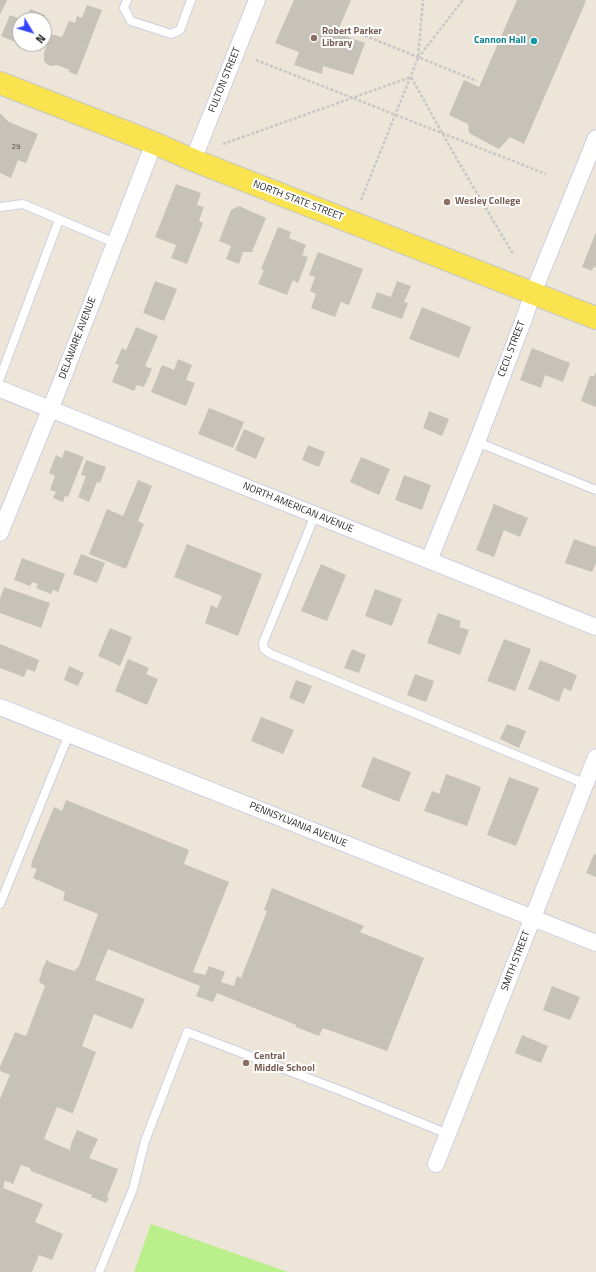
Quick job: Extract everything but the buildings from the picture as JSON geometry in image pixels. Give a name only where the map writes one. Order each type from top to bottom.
[{"type":"main road","name":"NORTH STATE STREET","points":[[0,83],[596,318]]},
{"type":"street","name":"FULTON STREET","points":[[193,160],[257,0]]},
{"type":"street","name":"CECIL STREET","points":[[429,560],[477,442],[533,293],[596,138]]},
{"type":"street","name":"DELAWARE AVENUE","points":[[0,533],[51,409],[154,143]]},
{"type":"street","name":"NORTH AMERICAN AVENUE","points":[[0,388],[596,627]]},
{"type":"street","name":"PENNSYLVANIA AVENUE","points":[[0,707],[596,943]]},
{"type":"street","name":"SMITH STREET","points":[[436,1164],[596,757]]},
{"type":"lane","points":[[127,0],[124,8],[131,20],[172,34],[180,30],[191,0]]},
{"type":"lane","points":[[0,207],[23,204],[115,243]]},
{"type":"lane","points":[[0,378],[59,220]]},
{"type":"lane","points":[[477,442],[596,490]]},
{"type":"lane","points":[[315,515],[263,643],[264,649],[272,654],[586,784]]},
{"type":"lane","points":[[0,904],[69,734]]},
{"type":"lane","points":[[99,1272],[133,1189],[145,1141],[187,1032],[347,1093],[448,1134]]},
{"type":"path","points":[[361,200],[418,58],[423,0]]},
{"type":"path","points":[[418,58],[463,0]]},
{"type":"path","points":[[351,30],[477,82]]},
{"type":"path","points":[[256,60],[546,174]]},
{"type":"path","points":[[223,144],[411,77]]},
{"type":"path","points":[[411,77],[513,254]]},
{"type":"green space","points":[[151,1224],[288,1272],[134,1272]]},
{"type":"place","name":"Robert Parker Library","points":[[314,38]]},
{"type":"place","name":"Cannon Hall","points":[[534,41]]},
{"type":"place","name":"Wesley College","points":[[447,202]]},
{"type":"place","name":"Central Middle School","points":[[246,1063]]}]
